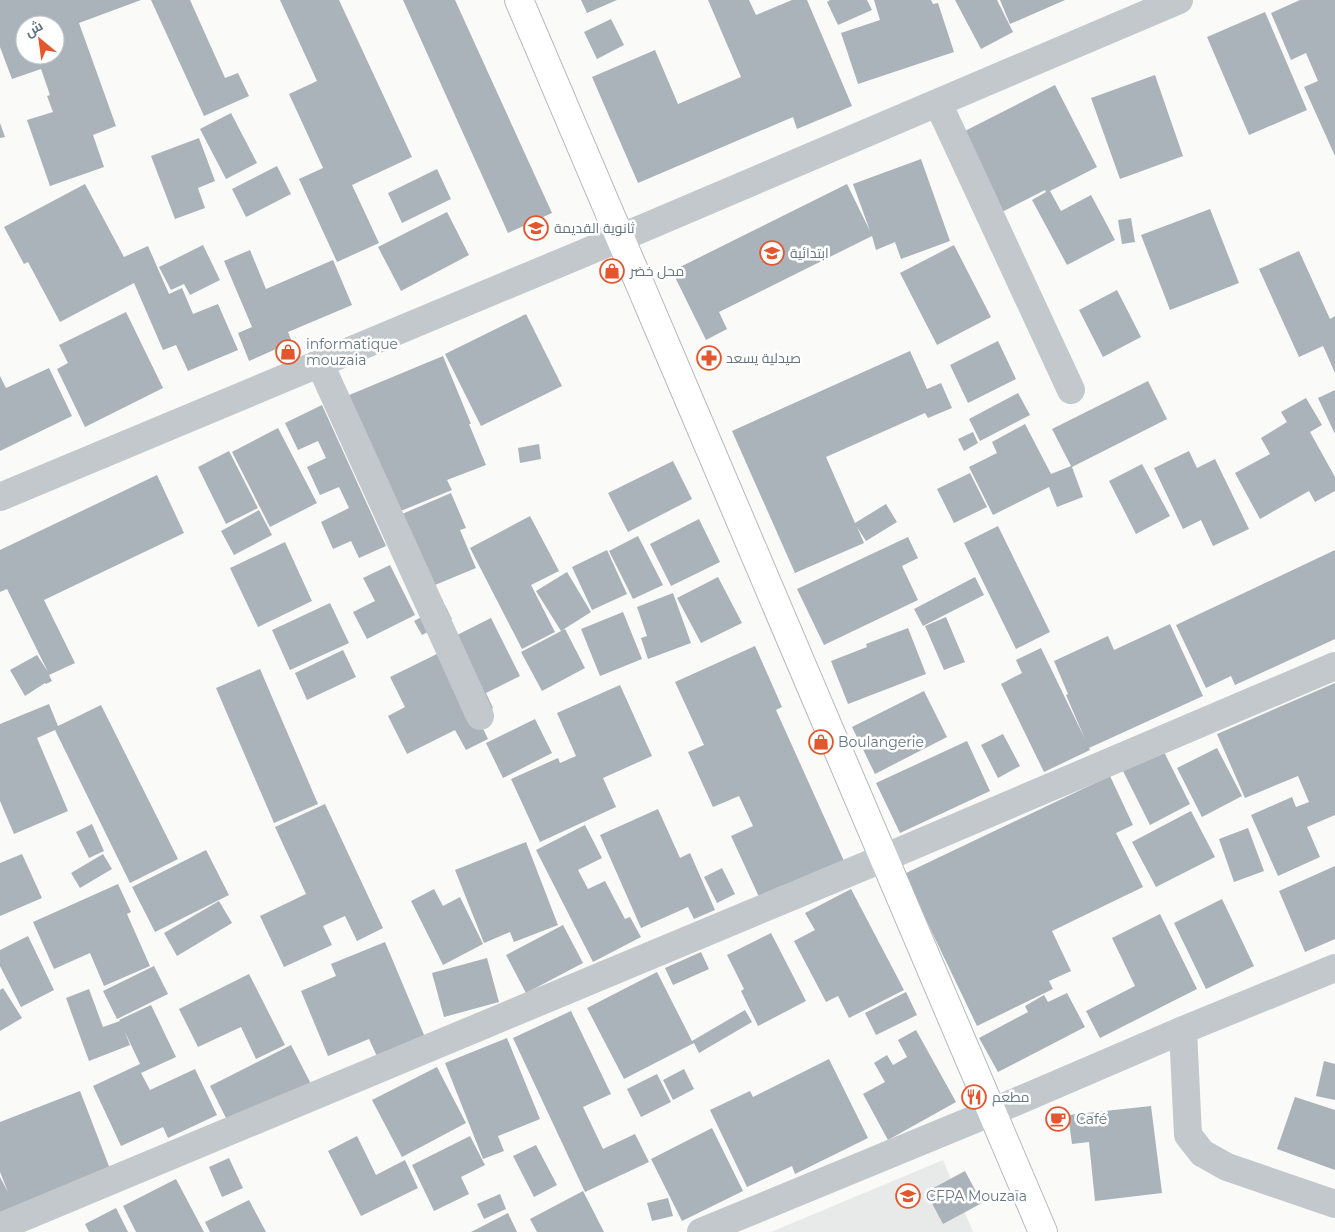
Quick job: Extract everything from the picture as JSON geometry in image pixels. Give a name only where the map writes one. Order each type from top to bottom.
[{"type":"main road","points":[[519,0],[1043,1232]]},
{"type":"street","points":[[0,497],[620,238],[1179,0]]},
{"type":"street","points":[[938,103],[1071,390]]},
{"type":"street","points":[[320,364],[480,716]]},
{"type":"street","points":[[0,1227],[884,858],[1335,666]]},
{"type":"street","points":[[701,1232],[1335,968]]},
{"type":"street","points":[[1183,1030],[1188,1135],[1202,1153],[1228,1168],[1335,1204]]},
{"type":"shaded area","name":"CFPA Mouzaïa","points":[[943,1160],[973,1232],[771,1232]]},
{"type":"building","points":[[0,0],[141,0],[79,23],[116,126],[93,135],[104,167],[50,186],[27,120],[53,112],[47,96],[50,95],[41,69],[12,79],[0,47]]},
{"type":"building","points":[[151,0],[190,0],[225,78],[238,73],[249,96],[204,116]]},
{"type":"building","points":[[280,0],[339,0],[412,157],[352,185],[379,243],[337,262],[299,179],[323,168],[289,94],[317,81]]},
{"type":"building","points":[[403,0],[455,0],[552,213],[508,233]]},
{"type":"building","points":[[581,0],[617,0],[587,13]]},
{"type":"building","points":[[708,0],[749,0],[756,15],[792,0],[807,0],[852,106],[797,129],[793,117],[638,183],[592,77],[655,50],[678,104],[741,77]]},
{"type":"building","points":[[830,0],[867,0],[872,10],[838,25],[827,2]]},
{"type":"building","points":[[874,0],[931,0],[933,4],[938,3],[954,52],[858,84],[841,33],[880,20]]},
{"type":"building","points":[[955,0],[997,0],[1013,32],[981,49]]},
{"type":"building","points":[[1000,0],[1065,0],[1010,24]]},
{"type":"building","points":[[1300,0],[1335,0],[1335,156],[1304,87],[1318,81],[1306,53],[1291,60],[1271,13]]},
{"type":"building","points":[[1265,12],[1307,110],[1249,135],[1207,37]]},
{"type":"building","points":[[611,19],[624,45],[597,59],[584,32]]},
{"type":"building","points":[[1155,75],[1183,156],[1120,179],[1091,98]]},
{"type":"building","points":[[1055,85],[1097,167],[1050,191],[1061,211],[1091,195],[1115,240],[1067,265],[1032,200],[1046,192],[1045,190],[1002,212],[961,133]]},
{"type":"building","points":[[231,113],[257,163],[226,179],[200,129]]},
{"type":"building","points":[[0,123],[5,137],[0,138]]},
{"type":"building","points":[[199,138],[215,181],[198,188],[205,208],[175,219],[151,156]]},
{"type":"building","name":"ابتدائية","points":[[921,159],[950,241],[901,259],[895,242],[876,250],[872,236],[719,312],[727,329],[706,340],[672,271],[847,184],[870,231],[853,184]]},
{"type":"building","points":[[277,166],[291,194],[246,217],[232,189]]},
{"type":"building","points":[[437,169],[451,199],[402,223],[388,193]]},
{"type":"building","points":[[85,184],[124,257],[148,246],[169,294],[182,288],[193,314],[218,304],[238,350],[188,371],[176,345],[163,350],[134,283],[60,322],[28,262],[24,264],[4,227]]},
{"type":"building","points":[[1210,209],[1239,283],[1170,310],[1141,235]]},
{"type":"building","points":[[447,212],[469,255],[401,291],[378,247]]},
{"type":"building","points":[[1131,218],[1135,242],[1122,244],[1118,220]]},
{"type":"building","points":[[203,245],[220,280],[190,295],[184,284],[171,290],[159,267]]},
{"type":"building","points":[[954,245],[991,317],[937,345],[900,273]]},
{"type":"building","points":[[250,250],[266,289],[333,260],[352,305],[288,332],[292,342],[249,361],[238,333],[252,327],[224,261]]},
{"type":"building","points":[[1299,251],[1330,319],[1335,316],[1335,373],[1323,346],[1299,357],[1259,269]]},
{"type":"building","points":[[1117,290],[1141,337],[1103,357],[1079,310]]},
{"type":"building","points":[[126,312],[163,388],[85,427],[57,369],[68,363],[59,345]]},
{"type":"building","points":[[526,314],[562,386],[481,426],[445,354]]},
{"type":"building","points":[[998,341],[1016,379],[968,403],[950,365]]},
{"type":"building","points":[[910,351],[927,389],[941,383],[952,408],[928,418],[925,413],[826,457],[855,523],[886,504],[897,522],[866,541],[857,527],[864,543],[795,573],[732,431]]},
{"type":"building","points":[[443,356],[486,465],[447,480],[452,490],[391,515],[342,398]]},
{"type":"building","points":[[49,368],[72,416],[0,451],[0,376],[6,388]]},
{"type":"building","points":[[1148,381],[1167,419],[1072,467],[1083,497],[1057,507],[1049,487],[993,515],[969,467],[997,453],[992,442],[1025,424],[1051,474],[1071,466],[1052,429]]},
{"type":"building","points":[[1335,390],[1335,434],[1318,398]]},
{"type":"building","points":[[1018,393],[1030,415],[980,441],[969,419]]},
{"type":"building","points":[[1306,398],[1322,425],[1310,432],[1335,477],[1335,491],[1315,502],[1309,491],[1260,519],[1235,473],[1270,454],[1261,438],[1287,422],[1281,412]]},
{"type":"building","points":[[322,405],[386,546],[359,558],[351,541],[333,549],[321,522],[349,508],[339,487],[320,495],[307,467],[326,458],[318,441],[298,450],[285,423]]},
{"type":"building","points":[[278,428],[317,503],[270,527],[232,452]]},
{"type":"building","points":[[973,432],[978,443],[964,451],[958,439]]},
{"type":"building","points":[[539,444],[541,459],[520,463],[518,448]]},
{"type":"building","points":[[229,451],[258,508],[226,524],[198,467]]},
{"type":"building","points":[[1189,451],[1197,468],[1215,459],[1249,529],[1213,546],[1201,520],[1183,529],[1154,468]]},
{"type":"building","points":[[673,461],[692,499],[628,532],[608,493]]},
{"type":"building","points":[[1142,464],[1170,516],[1136,534],[1109,481]]},
{"type":"building","points":[[970,473],[987,507],[954,523],[937,489]]},
{"type":"building","points":[[157,475],[184,533],[44,600],[75,663],[49,675],[52,681],[45,683],[25,696],[10,670],[37,655],[48,672],[7,589],[0,592],[0,550]]},
{"type":"building","points":[[451,493],[466,528],[460,530],[476,568],[435,585],[395,517]]},
{"type":"building","points":[[259,510],[272,535],[234,555],[221,531]]},
{"type":"building","points":[[530,516],[559,571],[531,585],[555,632],[522,649],[470,548]]},
{"type":"building","points":[[699,519],[720,562],[671,586],[650,544]]},
{"type":"building","points":[[998,526],[1050,632],[1016,649],[964,543]]},
{"type":"building","points":[[638,536],[663,585],[633,599],[609,551]]},
{"type":"building","points":[[908,537],[918,558],[902,566],[918,600],[824,645],[797,589]]},
{"type":"building","points":[[285,542],[312,601],[258,627],[230,568]]},
{"type":"building","points":[[607,550],[627,594],[592,610],[572,567]]},
{"type":"building","points":[[1335,550],[1335,639],[1235,685],[1231,676],[1206,688],[1176,625]]},
{"type":"building","points":[[390,565],[415,615],[367,639],[353,612],[375,601],[363,578]]},
{"type":"building","points":[[567,572],[591,612],[561,631],[536,591]]},
{"type":"building","points":[[718,577],[742,623],[701,643],[677,598]]},
{"type":"building","points":[[975,577],[984,595],[923,626],[914,609]]},
{"type":"building","points":[[673,593],[691,643],[648,659],[641,638],[647,636],[637,607]]},
{"type":"building","points":[[330,603],[349,643],[290,670],[272,630]]},
{"type":"building","points":[[445,605],[452,619],[422,635],[414,621]]},
{"type":"building","points":[[623,612],[642,659],[600,676],[581,629]]},
{"type":"building","points":[[946,617],[965,662],[944,670],[925,626]]},
{"type":"building","points":[[491,618],[520,676],[486,693],[493,708],[477,716],[488,739],[466,750],[455,730],[407,754],[388,716],[405,707],[390,677],[443,651],[439,644]]},
{"type":"building","points":[[1170,624],[1203,696],[1089,748],[1090,750],[1044,772],[1001,684],[1022,673],[1016,660],[1041,648],[1085,739],[1054,661],[1108,636],[1114,650]]},
{"type":"building","points":[[908,628],[926,674],[848,704],[831,661],[867,647],[866,644]]},
{"type":"building","points":[[565,629],[585,668],[542,691],[521,652]]},
{"type":"building","points":[[755,646],[782,707],[776,710],[844,861],[760,899],[731,836],[753,826],[739,796],[713,807],[688,752],[704,745],[675,682]]},
{"type":"building","points":[[343,650],[356,677],[307,700],[295,673]]},
{"type":"building","points":[[260,669],[318,804],[274,823],[216,688]]},
{"type":"building","points":[[1335,683],[1335,815],[1307,827],[1320,857],[1278,876],[1251,815],[1292,797],[1296,807],[1309,802],[1298,776],[1245,798],[1217,734]]},
{"type":"building","points":[[620,685],[652,756],[603,778],[616,807],[540,842],[511,779],[558,758],[560,763],[576,756],[557,713]]},
{"type":"building","points":[[924,691],[947,737],[875,774],[852,727]]},
{"type":"building","points":[[49,704],[58,726],[101,705],[178,859],[130,883],[55,730],[37,738],[68,811],[14,834],[0,801],[0,724]]},
{"type":"building","points":[[535,719],[552,753],[503,778],[486,743]]},
{"type":"building","points":[[1003,734],[1020,766],[998,778],[981,745]]},
{"type":"building","points":[[967,741],[990,791],[900,833],[876,783]]},
{"type":"building","points":[[1160,744],[1190,804],[1150,825],[1120,765]]},
{"type":"building","points":[[1217,748],[1242,796],[1202,817],[1177,768]]},
{"type":"building","points":[[1110,776],[1133,825],[1116,833],[1143,887],[1052,931],[1071,971],[1049,981],[1053,989],[977,1026],[904,874]]},
{"type":"building","points":[[325,804],[383,928],[357,941],[345,916],[323,926],[332,945],[284,967],[260,916],[306,894],[275,827]]},
{"type":"building","points":[[658,809],[680,858],[690,853],[715,910],[694,919],[688,907],[641,928],[600,835]]},
{"type":"building","points":[[1191,811],[1215,857],[1156,887],[1132,842]]},
{"type":"building","points":[[92,824],[104,851],[89,858],[76,832]]},
{"type":"building","points":[[585,825],[602,858],[578,870],[588,889],[605,881],[625,919],[630,917],[641,937],[593,962],[536,850]]},
{"type":"building","points":[[1248,828],[1264,871],[1234,882],[1219,839]]},
{"type":"building","points":[[526,842],[558,925],[514,942],[510,932],[484,943],[455,870]]},
{"type":"building","points":[[206,850],[229,895],[155,932],[132,887]]},
{"type":"building","points":[[22,854],[42,898],[0,916],[0,863]]},
{"type":"building","points":[[103,854],[112,869],[80,888],[71,873]]},
{"type":"building","points":[[1335,866],[1335,939],[1305,952],[1279,891]]},
{"type":"building","points":[[722,868],[735,894],[717,903],[704,877]]},
{"type":"building","points":[[118,884],[131,912],[127,914],[150,966],[104,986],[90,953],[54,969],[33,922]]},
{"type":"building","points":[[434,889],[443,906],[460,897],[483,944],[443,965],[411,901]]},
{"type":"building","points":[[851,889],[904,990],[849,1018],[838,996],[826,1002],[794,941],[815,930],[805,913]]},
{"type":"building","points":[[1222,899],[1254,966],[1206,989],[1174,923]]},
{"type":"building","points":[[219,901],[232,923],[177,956],[164,933]]},
{"type":"building","points":[[1160,914],[1197,989],[1100,1038],[1086,1011],[1135,986],[1112,938]]},
{"type":"building","points":[[563,925],[583,963],[526,993],[506,955]]},
{"type":"building","points":[[771,933],[806,1001],[758,1026],[741,991],[744,989],[727,955]]},
{"type":"building","points":[[28,936],[54,990],[21,1007],[0,966],[0,950]]},
{"type":"building","points":[[385,942],[427,1042],[380,1063],[369,1039],[328,1056],[301,991],[336,976],[331,964]]},
{"type":"building","points":[[701,952],[709,969],[673,985],[665,968]]},
{"type":"building","points":[[487,958],[499,1002],[444,1017],[432,973]]},
{"type":"building","points":[[154,966],[168,994],[117,1019],[103,991]]},
{"type":"building","points":[[657,972],[692,1041],[745,1010],[752,1022],[699,1053],[694,1043],[624,1079],[587,1008]]},
{"type":"building","points":[[249,974],[285,1045],[256,1059],[241,1027],[198,1047],[179,1009]]},
{"type":"building","points":[[3,988],[22,1018],[0,1031],[0,990]]},
{"type":"building","points":[[89,989],[103,1027],[120,1021],[151,1005],[176,1057],[141,1073],[150,1090],[195,1069],[217,1115],[168,1138],[163,1127],[121,1146],[93,1086],[140,1064],[125,1032],[130,1045],[89,1061],[66,998]]},
{"type":"building","points":[[906,992],[917,1015],[876,1035],[865,1013]]},
{"type":"building","points":[[1067,993],[1085,1027],[998,1072],[979,1038],[1028,1012],[1025,1006],[1044,995],[1048,1002]]},
{"type":"building","points":[[571,1011],[611,1094],[583,1107],[603,1149],[635,1134],[649,1162],[585,1192],[513,1038]]},
{"type":"building","points":[[916,1030],[956,1102],[888,1140],[863,1094],[885,1082],[874,1063],[887,1055],[893,1065],[907,1057],[898,1040]]},
{"type":"building","points":[[507,1038],[540,1119],[498,1136],[504,1151],[483,1159],[445,1063]]},
{"type":"building","points":[[291,1045],[311,1084],[230,1126],[210,1086]]},
{"type":"building","points":[[829,1059],[868,1138],[795,1174],[792,1166],[747,1187],[710,1110],[750,1091],[753,1097]]},
{"type":"building","points":[[1324,1061],[1335,1064],[1335,1100],[1316,1096]]},
{"type":"building","points":[[437,1067],[466,1123],[402,1157],[372,1100]]},
{"type":"building","points":[[684,1069],[694,1089],[673,1100],[663,1080]]},
{"type":"building","points":[[657,1074],[671,1102],[641,1117],[627,1089]]},
{"type":"building","points":[[80,1091],[112,1174],[0,1224],[0,1177],[8,1192],[0,1172],[0,1122]]},
{"type":"building","points":[[1295,1097],[1335,1110],[1335,1170],[1277,1149]]},
{"type":"building","points":[[1151,1106],[1162,1193],[1095,1201],[1089,1142],[1072,1144],[1068,1115]]},
{"type":"building","points":[[712,1128],[743,1191],[682,1221],[651,1159]]},
{"type":"building","points":[[357,1136],[376,1175],[405,1160],[418,1188],[361,1216],[328,1151]]},
{"type":"building","points":[[470,1136],[485,1165],[461,1177],[469,1194],[434,1211],[412,1165]]},
{"type":"building","points":[[536,1145],[557,1185],[534,1197],[513,1156]]},
{"type":"building","points":[[229,1158],[243,1188],[222,1197],[209,1167]]},
{"type":"building","points":[[965,1171],[982,1203],[943,1224],[926,1192]]},
{"type":"building","points":[[176,1179],[204,1232],[136,1232],[123,1206]]},
{"type":"building","points":[[583,1191],[604,1232],[537,1232],[530,1219]]},
{"type":"building","points":[[500,1194],[506,1209],[484,1219],[477,1204]]},
{"type":"building","points":[[668,1198],[673,1216],[652,1221],[647,1203]]},
{"type":"building","points":[[249,1200],[266,1232],[210,1232],[205,1222]]},
{"type":"building","points":[[116,1208],[128,1232],[89,1232],[85,1224]]},
{"type":"building","points":[[508,1213],[517,1232],[471,1232]]},
{"type":"place","name":"ثانوية القديمة","points":[[536,228]]},
{"type":"place","name":"ابتدائية","points":[[772,253]]},
{"type":"place","name":"محل خضر","points":[[612,271]]},
{"type":"place","name":"informatique mouzaia","points":[[288,352]]},
{"type":"place","name":"صيدلية يسعد","points":[[709,358]]},
{"type":"place","name":"Boulangerie","points":[[821,742]]},
{"type":"place","name":"مطعم","points":[[974,1097]]},
{"type":"place","name":"Café","points":[[1058,1119]]},
{"type":"place","name":"CFPA Mouzaïa","points":[[908,1196]]}]
